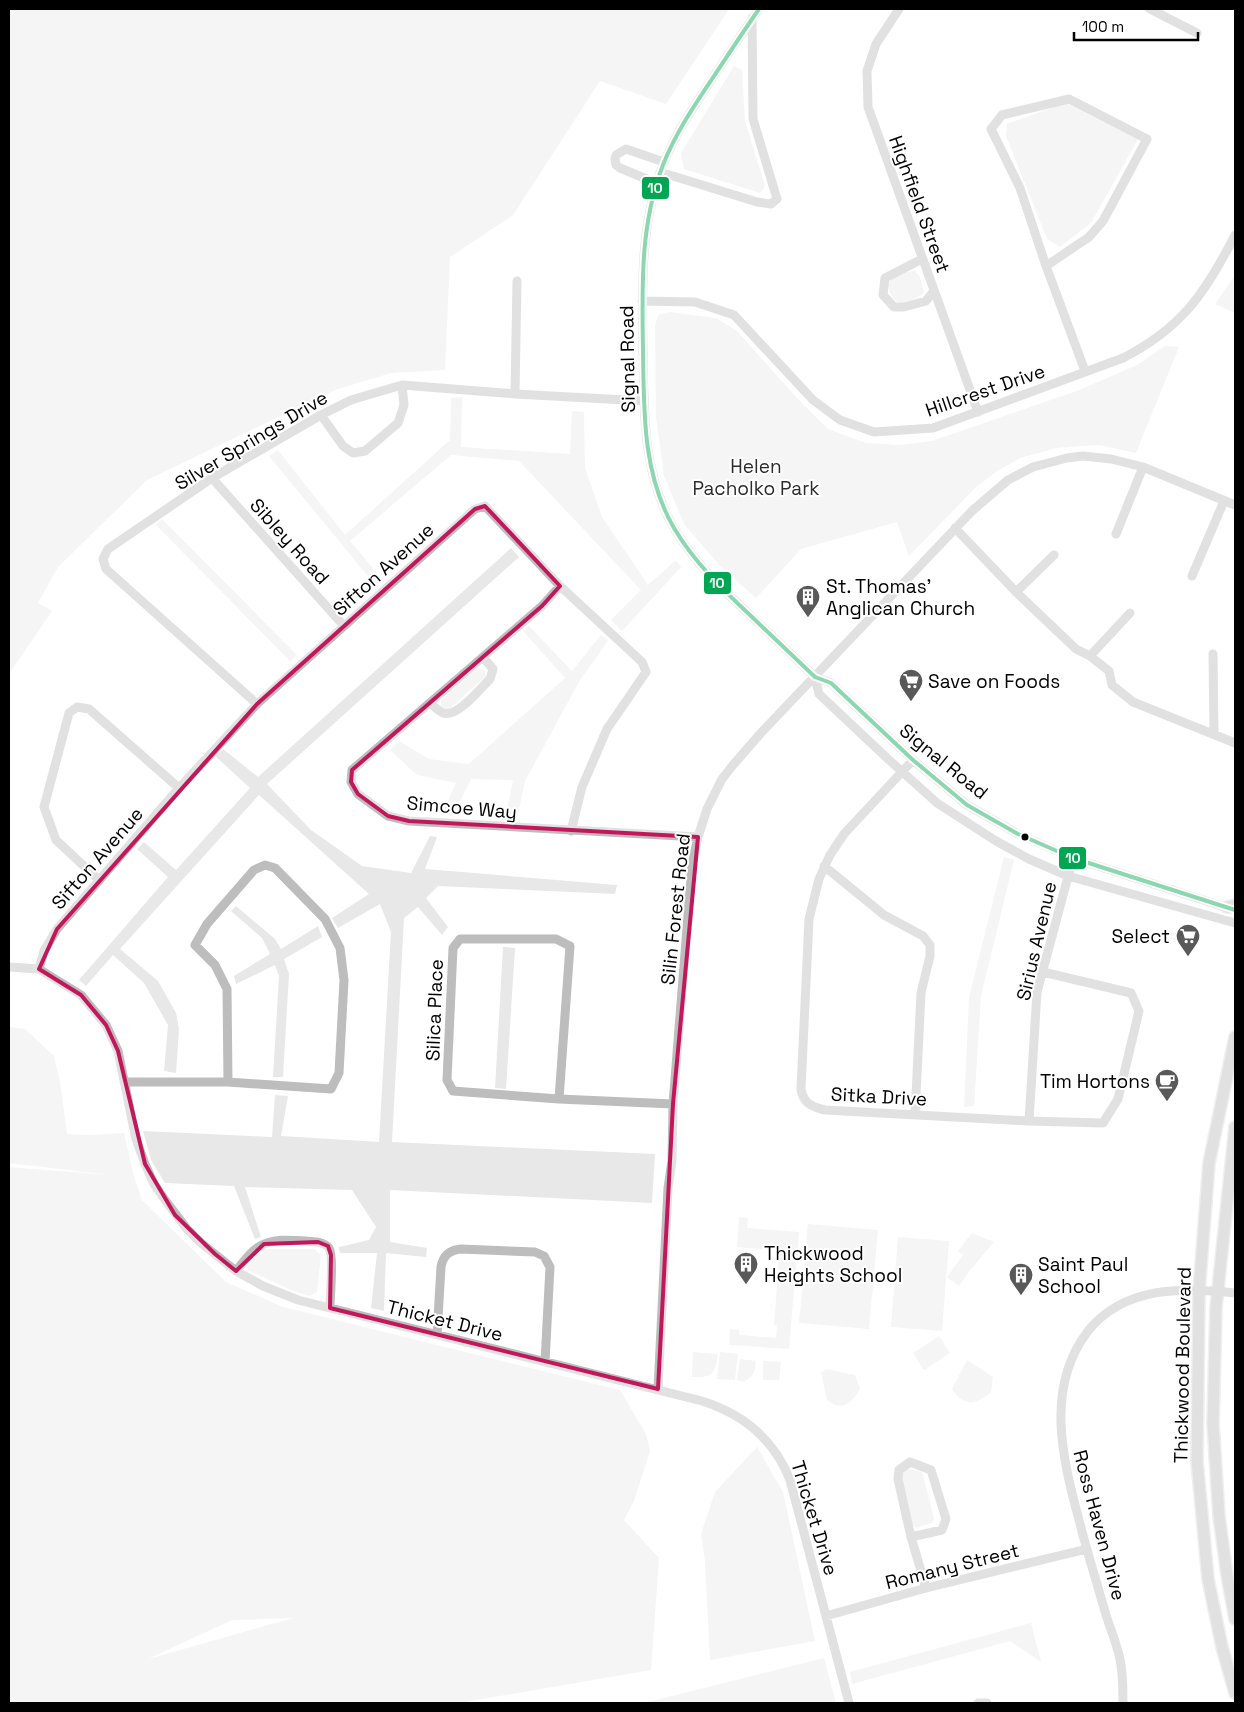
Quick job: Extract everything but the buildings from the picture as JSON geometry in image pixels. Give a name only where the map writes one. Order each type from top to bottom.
[{"type":"main road","name":"Thickwood Boulevard","points":[[1235,1037],[1209,1163],[1199,1291],[1198,1471],[1208,1579],[1222,1647],[1235,1693]]},
{"type":"main road","name":"Thickwood Boulevard","points":[[1235,1127],[1218,1292],[1213,1424],[1219,1516],[1235,1619]]},
{"type":"street","name":"Signal Road","points":[[759,9],[677,134],[660,172],[650,207],[644,246],[642,301],[647,446],[658,492],[673,527],[704,570],[815,677],[831,683],[913,760],[967,805],[1018,834],[1073,858],[1232,907]]},
{"type":"street","name":"Highfield Street","points":[[899,9],[876,44],[867,71],[868,107],[978,412]]},
{"type":"street","points":[[1150,9],[1198,33]]},
{"type":"street","points":[[660,172],[757,202],[771,204],[777,199],[753,119],[752,18]]},
{"type":"street","points":[[1046,266],[1090,237],[1103,221],[1147,138],[1068,99],[1002,115],[991,128],[1020,188],[1046,266],[1085,371]]},
{"type":"street","points":[[656,183],[620,168],[616,165],[616,155],[626,149],[664,162]]},
{"type":"street","name":"Hillcrest Drive","points":[[642,301],[695,302],[734,315],[813,400],[840,420],[874,432],[933,428],[1123,358],[1153,341],[1173,325],[1206,288],[1235,235]]},
{"type":"street","points":[[922,259],[886,278],[883,295],[894,307],[904,308],[926,301],[934,292]]},
{"type":"street","points":[[515,394],[517,281]]},
{"type":"street","points":[[321,415],[343,446],[354,453],[365,451],[398,423],[404,405],[402,386]]},
{"type":"street","name":"Silver Springs Drive","points":[[257,704],[106,569],[103,558],[108,549],[212,478],[321,415],[351,400],[402,386],[644,401]]},
{"type":"street","name":"Silin Forest Road","points":[[658,1390],[668,1188],[672,1162],[673,1104],[692,865],[707,809],[732,765],[955,528],[1008,480],[1033,467],[1083,456],[1110,459],[1143,467],[1235,505]]},
{"type":"street","points":[[1116,534],[1143,467]]},
{"type":"street","name":"Sibley Road","points":[[212,478],[344,626]]},
{"type":"street","points":[[1192,576],[1224,501]]},
{"type":"street","name":"Sifton Avenue","points":[[38,969],[44,951],[57,929],[179,788],[257,704],[475,509],[485,506],[560,586],[642,662],[646,672],[607,729],[582,787],[571,831]]},
{"type":"street","points":[[955,528],[1016,592],[1076,650],[1090,656],[1109,671],[1112,684],[1134,702],[1235,743]]},
{"type":"street","points":[[1016,592],[1054,555]]},
{"type":"street","name":"Simcoe Way","points":[[560,586],[542,606],[352,770],[351,782],[358,794],[388,816],[409,822],[698,837]]},
{"type":"street","points":[[1090,656],[1130,613]]},
{"type":"street","points":[[1213,654],[1214,733]]},
{"type":"street","points":[[430,703],[441,713],[450,714],[457,711],[493,674],[494,669],[483,657]]},
{"type":"street","name":"Signal Road","points":[[815,677],[819,694],[937,803],[973,827],[1029,859],[1068,876],[1235,922]]},
{"type":"street","points":[[100,880],[56,840],[44,807],[69,713],[77,707],[89,709],[179,788]]},
{"type":"street","name":"Sitka Drive","points":[[913,760],[844,834],[824,866],[814,892],[809,919],[802,1096],[812,1106],[825,1110],[1103,1123],[1118,1099],[1139,1011],[1131,993],[1043,972]]},
{"type":"street","name":"Sirius Avenue","points":[[1029,1121],[1037,992],[1073,858]]},
{"type":"street","points":[[124,1082],[228,1082],[331,1088],[339,1073],[344,980],[340,948],[325,919],[275,868],[265,865],[254,870],[206,924],[195,945],[215,965],[227,989],[228,1082]]},
{"type":"street","points":[[824,866],[884,915],[922,936],[930,945],[930,956],[921,993],[915,1115]]},
{"type":"street","name":"Silica Place","points":[[559,1099],[570,946],[556,939],[460,939],[453,948],[447,1080],[453,1091],[559,1099],[673,1104]]},
{"type":"street","name":"Thicket Drive","points":[[9,967],[38,969],[80,995],[106,1025],[118,1050],[136,1139],[154,1184],[187,1229],[201,1243],[236,1271],[275,1291],[298,1300],[702,1401],[722,1408],[758,1431],[772,1446],[786,1470],[794,1493],[849,1703]]},
{"type":"street","points":[[236,1271],[253,1251],[272,1241],[318,1242],[328,1246],[331,1255],[330,1308]]},
{"type":"street","points":[[437,1335],[441,1267],[446,1254],[461,1249],[535,1252],[544,1256],[550,1267],[545,1362]]},
{"type":"street","name":"Ross Haven Drive","points":[[1123,1703],[1121,1664],[1068,1482],[1061,1440],[1063,1386],[1069,1364],[1078,1346],[1091,1328],[1126,1301],[1157,1292],[1199,1291],[1235,1293]]},
{"type":"street","points":[[911,1537],[942,1530],[946,1520],[931,1470],[910,1462],[899,1470],[898,1479],[911,1537],[926,1588]]},
{"type":"street","name":"Romany Street","points":[[826,1616],[926,1588],[1086,1549]]},
{"type":"street","points":[[978,1703],[987,1703]]},
{"type":"highlighted area","points":[[485,506],[560,586],[542,606],[352,770],[351,782],[358,794],[388,816],[409,821],[698,837],[673,1104],[658,1389],[330,1308],[331,1255],[328,1246],[318,1242],[264,1244],[236,1271],[215,1254],[175,1215],[145,1164],[118,1051],[106,1025],[81,995],[39,969],[57,929],[257,704],[475,509]]},
{"type":"green space","points":[[9,9],[729,9],[666,104],[600,81],[513,215],[450,257],[445,370],[391,373],[335,390],[147,480],[58,567],[38,603],[52,611],[9,674]]},
{"type":"green space","points":[[734,66],[742,70],[745,121],[765,186],[760,193],[684,169],[681,153]]},
{"type":"green space","points":[[1065,103],[1138,139],[1091,223],[1060,247],[1047,239],[1006,136],[1007,124]]},
{"type":"green space","points":[[915,271],[920,277],[924,293],[908,302],[901,303],[897,301],[890,293],[889,288],[892,279],[900,274]]},
{"type":"green space","points":[[1235,275],[1235,313],[1215,304]]},
{"type":"green space","name":"Helen Pacholko Park","points":[[670,312],[716,318],[737,331],[796,397],[828,429],[866,443],[901,445],[932,441],[1082,389],[1137,365],[1165,346],[1179,347],[1136,453],[1099,445],[1057,448],[1020,458],[997,471],[975,488],[909,556],[897,522],[801,549],[756,598],[720,566],[684,524],[664,476],[656,416],[655,326],[658,315]]},
{"type":"green space","points":[[462,397],[461,447],[570,454],[572,411],[584,412],[585,468],[602,517],[648,585],[676,560],[681,567],[622,631],[611,620],[641,590],[519,461],[451,455],[350,541],[382,579],[376,586],[269,456],[278,450],[345,535],[450,440],[451,398]]},
{"type":"green space","points":[[162,519],[297,655],[290,661],[156,525]]},
{"type":"green space","points":[[511,548],[519,557],[267,784],[311,830],[362,866],[411,873],[430,836],[437,837],[425,869],[617,885],[615,894],[438,886],[426,898],[448,927],[442,935],[418,907],[404,918],[392,1142],[655,1154],[652,1203],[390,1190],[390,1242],[427,1248],[426,1257],[386,1253],[384,1311],[371,1308],[377,1253],[340,1253],[339,1247],[369,1240],[376,1227],[352,1190],[245,1187],[261,1237],[255,1239],[234,1186],[165,1183],[151,1160],[143,1131],[272,1137],[275,1095],[288,1096],[281,1136],[379,1142],[391,932],[380,904],[338,928],[332,918],[369,894],[259,795],[120,949],[158,981],[176,1013],[179,1029],[176,1073],[164,1071],[168,1025],[144,983],[113,955],[86,986],[79,980],[168,877],[137,849],[144,842],[176,870],[250,788],[215,756],[223,749],[258,777]]},
{"type":"green space","points":[[529,626],[572,671],[601,635],[608,641],[580,680],[525,781],[517,818],[505,819],[513,780],[471,779],[453,816],[442,814],[456,783],[417,775],[390,750],[399,741],[429,759],[469,764],[565,678],[523,631]]},
{"type":"green space","points":[[478,667],[485,671],[486,676],[449,709],[446,710],[441,706],[441,700]]},
{"type":"green space","points":[[1004,857],[1014,860],[981,996],[974,1106],[964,1107],[969,998]]},
{"type":"green space","points":[[236,906],[275,939],[281,949],[318,926],[322,937],[284,959],[289,974],[283,1077],[273,1077],[279,976],[275,965],[236,984],[234,976],[270,954],[262,938],[231,911]]},
{"type":"green space","points":[[503,947],[515,948],[506,1089],[495,1088]]},
{"type":"green space","points":[[9,1027],[25,1029],[54,1056],[60,1082],[67,1134],[124,1133],[134,1177],[142,1200],[226,1282],[283,1307],[620,1390],[646,1434],[650,1451],[634,1501],[624,1520],[659,1558],[651,1670],[460,1703],[9,1703],[9,1167],[110,1175],[9,1163]],"holes":[[[293,1618],[148,1659],[232,1620]]]},
{"type":"green space","points":[[739,1217],[748,1218],[747,1228],[799,1232],[789,1349],[729,1345],[730,1329],[739,1330],[739,1335],[776,1338],[777,1325],[774,1325],[780,1245],[763,1244],[762,1249],[737,1247]]},
{"type":"green space","points":[[808,1224],[878,1230],[869,1329],[799,1323]]},
{"type":"green space","points":[[972,1233],[994,1242],[959,1286],[947,1277],[963,1255],[958,1251]]},
{"type":"green space","points":[[898,1237],[949,1241],[942,1331],[891,1327]]},
{"type":"green space","points":[[264,1249],[314,1249],[321,1255],[317,1292],[310,1296],[293,1291],[248,1270],[246,1264]]},
{"type":"green space","points":[[939,1336],[950,1353],[924,1370],[913,1353]]},
{"type":"green space","points":[[693,1352],[718,1354],[716,1366],[712,1373],[704,1377],[692,1377]]},
{"type":"green space","points":[[720,1352],[738,1354],[735,1380],[717,1379]]},
{"type":"green space","points":[[740,1359],[756,1361],[753,1373],[744,1382],[737,1380]]},
{"type":"green space","points":[[967,1360],[993,1377],[991,1392],[975,1402],[961,1399],[952,1389]]},
{"type":"green space","points":[[763,1361],[781,1362],[779,1380],[763,1380]]},
{"type":"green space","points":[[826,1369],[855,1375],[860,1389],[846,1405],[832,1404],[827,1400],[821,1373]]},
{"type":"green space","points":[[757,1447],[783,1492],[815,1641],[710,1660],[705,1561],[701,1534],[715,1492]]},
{"type":"green space","points":[[909,1469],[922,1472],[934,1518],[932,1523],[916,1528],[911,1523],[900,1477],[903,1471]]},
{"type":"green space","points":[[1031,1623],[1041,1662],[1010,1641],[852,1684],[850,1672]]},
{"type":"green space","points":[[824,1658],[836,1703],[644,1703]]},
{"type":"transit line","name":"10","points":[[759,9],[698,99],[673,142],[655,187],[646,233],[642,302],[647,441],[656,485],[674,528],[690,552],[719,585],[815,677],[831,683],[913,760],[967,805],[1018,834],[1073,858],[1235,910]]},
{"type":"place","name":"St. Thomas’ Anglican Church","points":[[808,618]]},
{"type":"place","name":"Save on Foods","points":[[911,702]]},
{"type":"place","name":"Select","points":[[1188,957]]},
{"type":"place","name":"Tim Hortons","points":[[1167,1102]]},
{"type":"place","name":"Thickwood Heights School","points":[[746,1285]]},
{"type":"place","name":"Saint Paul School","points":[[1021,1296]]}]
